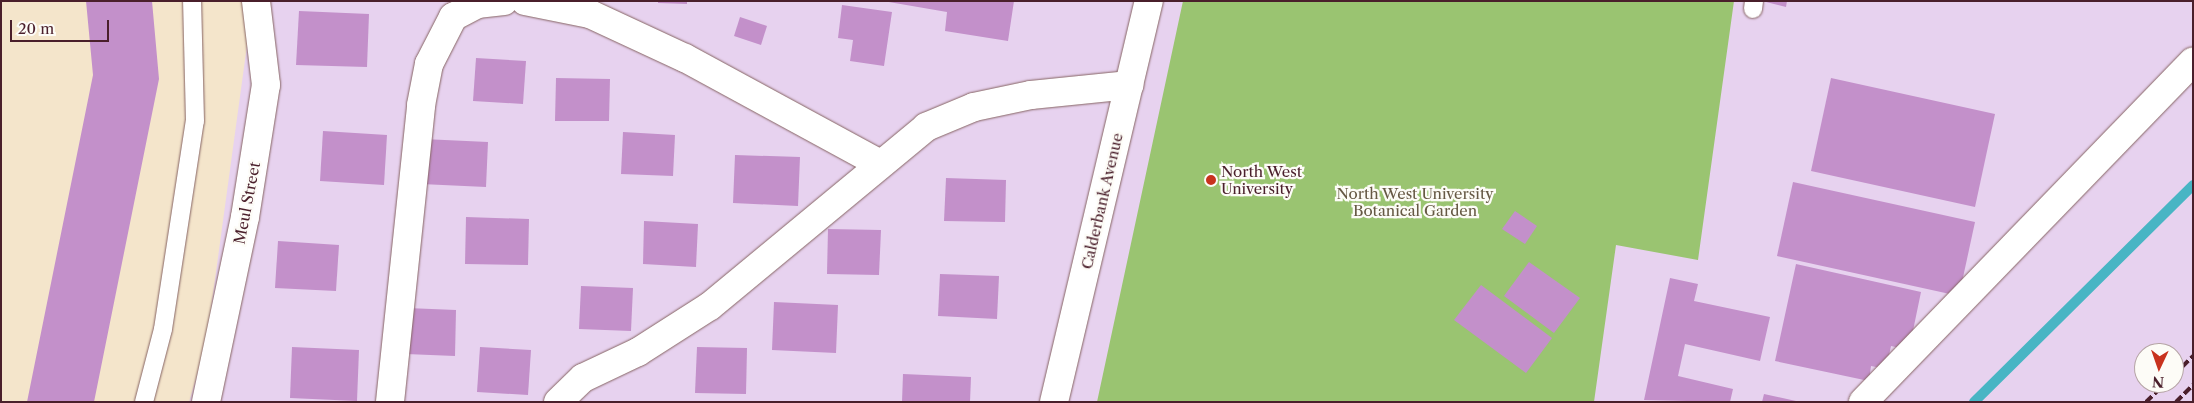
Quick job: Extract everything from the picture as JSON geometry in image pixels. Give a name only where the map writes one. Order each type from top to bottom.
[{"type":"street","name":"Meul Street","points":[[206,402],[245,217],[266,85],[256,1]]},
{"type":"street","points":[[390,402],[421,105],[429,64],[453,17],[477,4],[504,1]]},
{"type":"street","points":[[525,1],[590,14],[685,58],[880,164]]},
{"type":"street","name":"Calderbank Avenue","points":[[1054,402],[1149,1]]},
{"type":"street","points":[[1863,402],[2193,62]]},
{"type":"street","points":[[558,402],[583,378],[638,352],[710,306],[926,127],[974,107],[1031,95],[1129,85]]},
{"type":"lane","points":[[144,402],[163,329],[195,122],[192,1]]},
{"type":"shaded area","name":"North West University","points":[[248,1],[2193,1],[2193,402],[189,402],[206,345],[251,16]]},
{"type":"green space","name":"North West University Botanical Garden","points":[[1183,1],[1734,1],[1698,260],[1616,245],[1594,402],[1097,402]]},
{"type":"building","points":[[86,1],[152,1],[159,79],[94,402],[27,402],[93,75]]},
{"type":"building","points":[[658,1],[687,1],[687,4],[658,3]]},
{"type":"building","points":[[883,1],[1014,1],[1008,41],[945,31],[947,12]]},
{"type":"building","points":[[1762,1],[1787,1],[1786,7]]},
{"type":"building","points":[[842,5],[892,12],[884,66],[850,61],[853,40],[838,38]]},
{"type":"building","points":[[299,11],[369,14],[367,67],[296,65]]},
{"type":"building","points":[[740,17],[767,26],[761,45],[734,36]]},
{"type":"building","points":[[476,58],[526,61],[523,104],[473,101]]},
{"type":"building","points":[[556,78],[610,79],[609,121],[555,121]]},
{"type":"building","points":[[1831,78],[1995,114],[1975,207],[1811,171]]},
{"type":"building","points":[[323,131],[387,135],[384,185],[320,181]]},
{"type":"building","points":[[623,132],[675,135],[673,176],[621,174]]},
{"type":"building","points":[[423,139],[488,142],[486,187],[421,184]]},
{"type":"building","points":[[735,155],[800,157],[798,206],[733,203]]},
{"type":"building","points":[[946,178],[1006,180],[1005,222],[944,221]]},
{"type":"building","points":[[1793,182],[1975,222],[1959,296],[1777,256]]},
{"type":"building","points":[[1515,211],[1537,226],[1525,244],[1502,229]]},
{"type":"building","points":[[466,217],[529,219],[528,265],[465,264]]},
{"type":"building","points":[[644,221],[698,224],[696,267],[643,264]]},
{"type":"building","points":[[828,229],[881,230],[879,275],[827,274]]},
{"type":"building","points":[[278,241],[339,245],[336,291],[275,288]]},
{"type":"building","points":[[1529,262],[1580,298],[1554,333],[1504,296]]},
{"type":"building","points":[[1796,264],[1921,292],[1909,350],[1891,346],[1886,369],[1871,366],[1869,381],[1775,361]]},
{"type":"building","points":[[940,274],[999,276],[997,319],[938,316]]},
{"type":"building","points":[[1670,278],[1698,284],[1694,301],[1770,317],[1760,361],[1685,344],[1678,376],[1733,389],[1730,402],[1644,400]]},
{"type":"building","points":[[1481,285],[1552,338],[1526,373],[1454,320]]},
{"type":"building","points":[[581,286],[633,288],[631,331],[579,329]]},
{"type":"building","points":[[774,302],[838,305],[836,353],[772,350]]},
{"type":"building","points":[[407,308],[456,310],[455,356],[406,354]]},
{"type":"building","points":[[292,347],[359,350],[357,401],[290,398]]},
{"type":"building","points":[[480,347],[531,350],[528,395],[477,392]]},
{"type":"building","points":[[697,347],[747,348],[746,394],[695,393]]},
{"type":"building","points":[[903,374],[971,377],[970,402],[902,402]]},
{"type":"building","points":[[1764,394],[1796,401],[1796,402],[1762,402]]},
{"type":"waterway","points":[[1974,402],[2193,185]]},
{"type":"railway","points":[[2184,365],[2193,356]]},
{"type":"railway","points":[[2176,402],[2193,385]]},
{"type":"railway","points":[[2146,402],[2155,393]]},
{"type":"place","name":"North West University","points":[[1211,180]]}]
